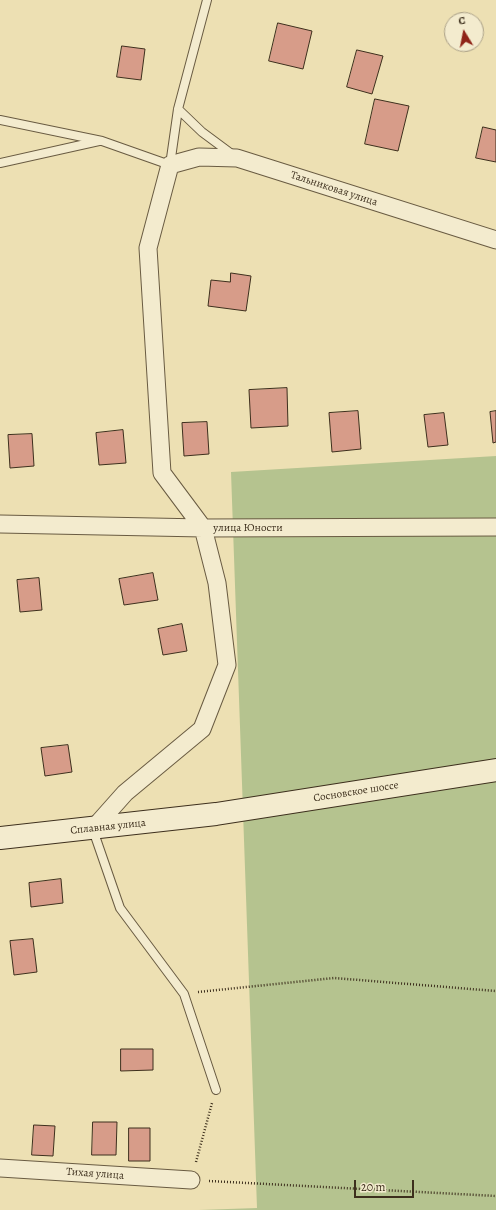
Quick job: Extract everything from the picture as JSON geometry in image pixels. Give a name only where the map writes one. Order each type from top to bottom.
[{"type":"street","name":"Тальниковая улица","points":[[170,166],[199,157],[237,158],[496,240]]},
{"type":"street","points":[[93,829],[125,794],[202,729],[227,665],[217,583],[203,528],[162,474],[148,248],[170,166]]},
{"type":"street","name":"улица Юности","points":[[0,524],[203,528],[496,527]]},
{"type":"street","name":"Сосновское шоссе","points":[[216,814],[496,770]]},
{"type":"street","name":"Сплавная улица","points":[[0,838],[93,829],[216,814]]},
{"type":"street","name":"Тихая улица","points":[[0,1168],[191,1180]]},
{"type":"lane","points":[[0,120],[102,141],[170,166],[178,109],[206,0]]},
{"type":"lane","points":[[178,109],[202,132],[237,158]]},
{"type":"lane","points":[[0,163],[102,141]]},
{"type":"lane","points":[[93,829],[120,908],[184,994],[216,1090]]},
{"type":"path","points":[[184,994],[334,978],[496,991]]},
{"type":"path","points":[[216,1090],[191,1180],[496,1196]]},
{"type":"green space","points":[[496,456],[496,1210],[199,1210],[257,1208],[231,472]]},
{"type":"building","points":[[278,23],[312,31],[303,69],[269,61]]},
{"type":"building","points":[[122,46],[145,49],[141,80],[117,77]]},
{"type":"building","points":[[357,50],[383,56],[372,94],[347,87]]},
{"type":"building","points":[[375,99],[409,106],[398,151],[365,144]]},
{"type":"building","points":[[483,127],[496,130],[496,162],[476,158]]},
{"type":"building","points":[[231,273],[251,276],[246,311],[208,306],[211,280],[230,282]]},
{"type":"building","points":[[287,388],[288,426],[251,428],[249,390]]},
{"type":"building","points":[[358,411],[361,449],[332,452],[329,413]]},
{"type":"building","points":[[496,411],[496,442],[493,443],[490,412]]},
{"type":"building","points":[[444,413],[448,445],[428,447],[424,415]]},
{"type":"building","points":[[207,422],[209,454],[184,456],[182,423]]},
{"type":"building","points":[[123,430],[126,463],[99,465],[96,433]]},
{"type":"building","points":[[32,434],[34,466],[10,468],[8,435]]},
{"type":"building","points":[[153,573],[158,600],[124,605],[119,579]]},
{"type":"building","points":[[39,578],[42,610],[20,612],[17,580]]},
{"type":"building","points":[[182,624],[187,651],[163,655],[158,629]]},
{"type":"building","points":[[68,745],[72,772],[45,776],[41,748]]},
{"type":"building","points":[[61,879],[63,903],[31,907],[29,883]]},
{"type":"building","points":[[33,939],[37,972],[14,975],[10,941]]},
{"type":"building","points":[[121,1049],[153,1049],[153,1070],[121,1071]]},
{"type":"building","points":[[93,1122],[117,1122],[116,1155],[92,1155]]},
{"type":"building","points":[[34,1125],[55,1126],[53,1156],[32,1155]]},
{"type":"building","points":[[129,1128],[150,1128],[150,1161],[129,1161]]}]
